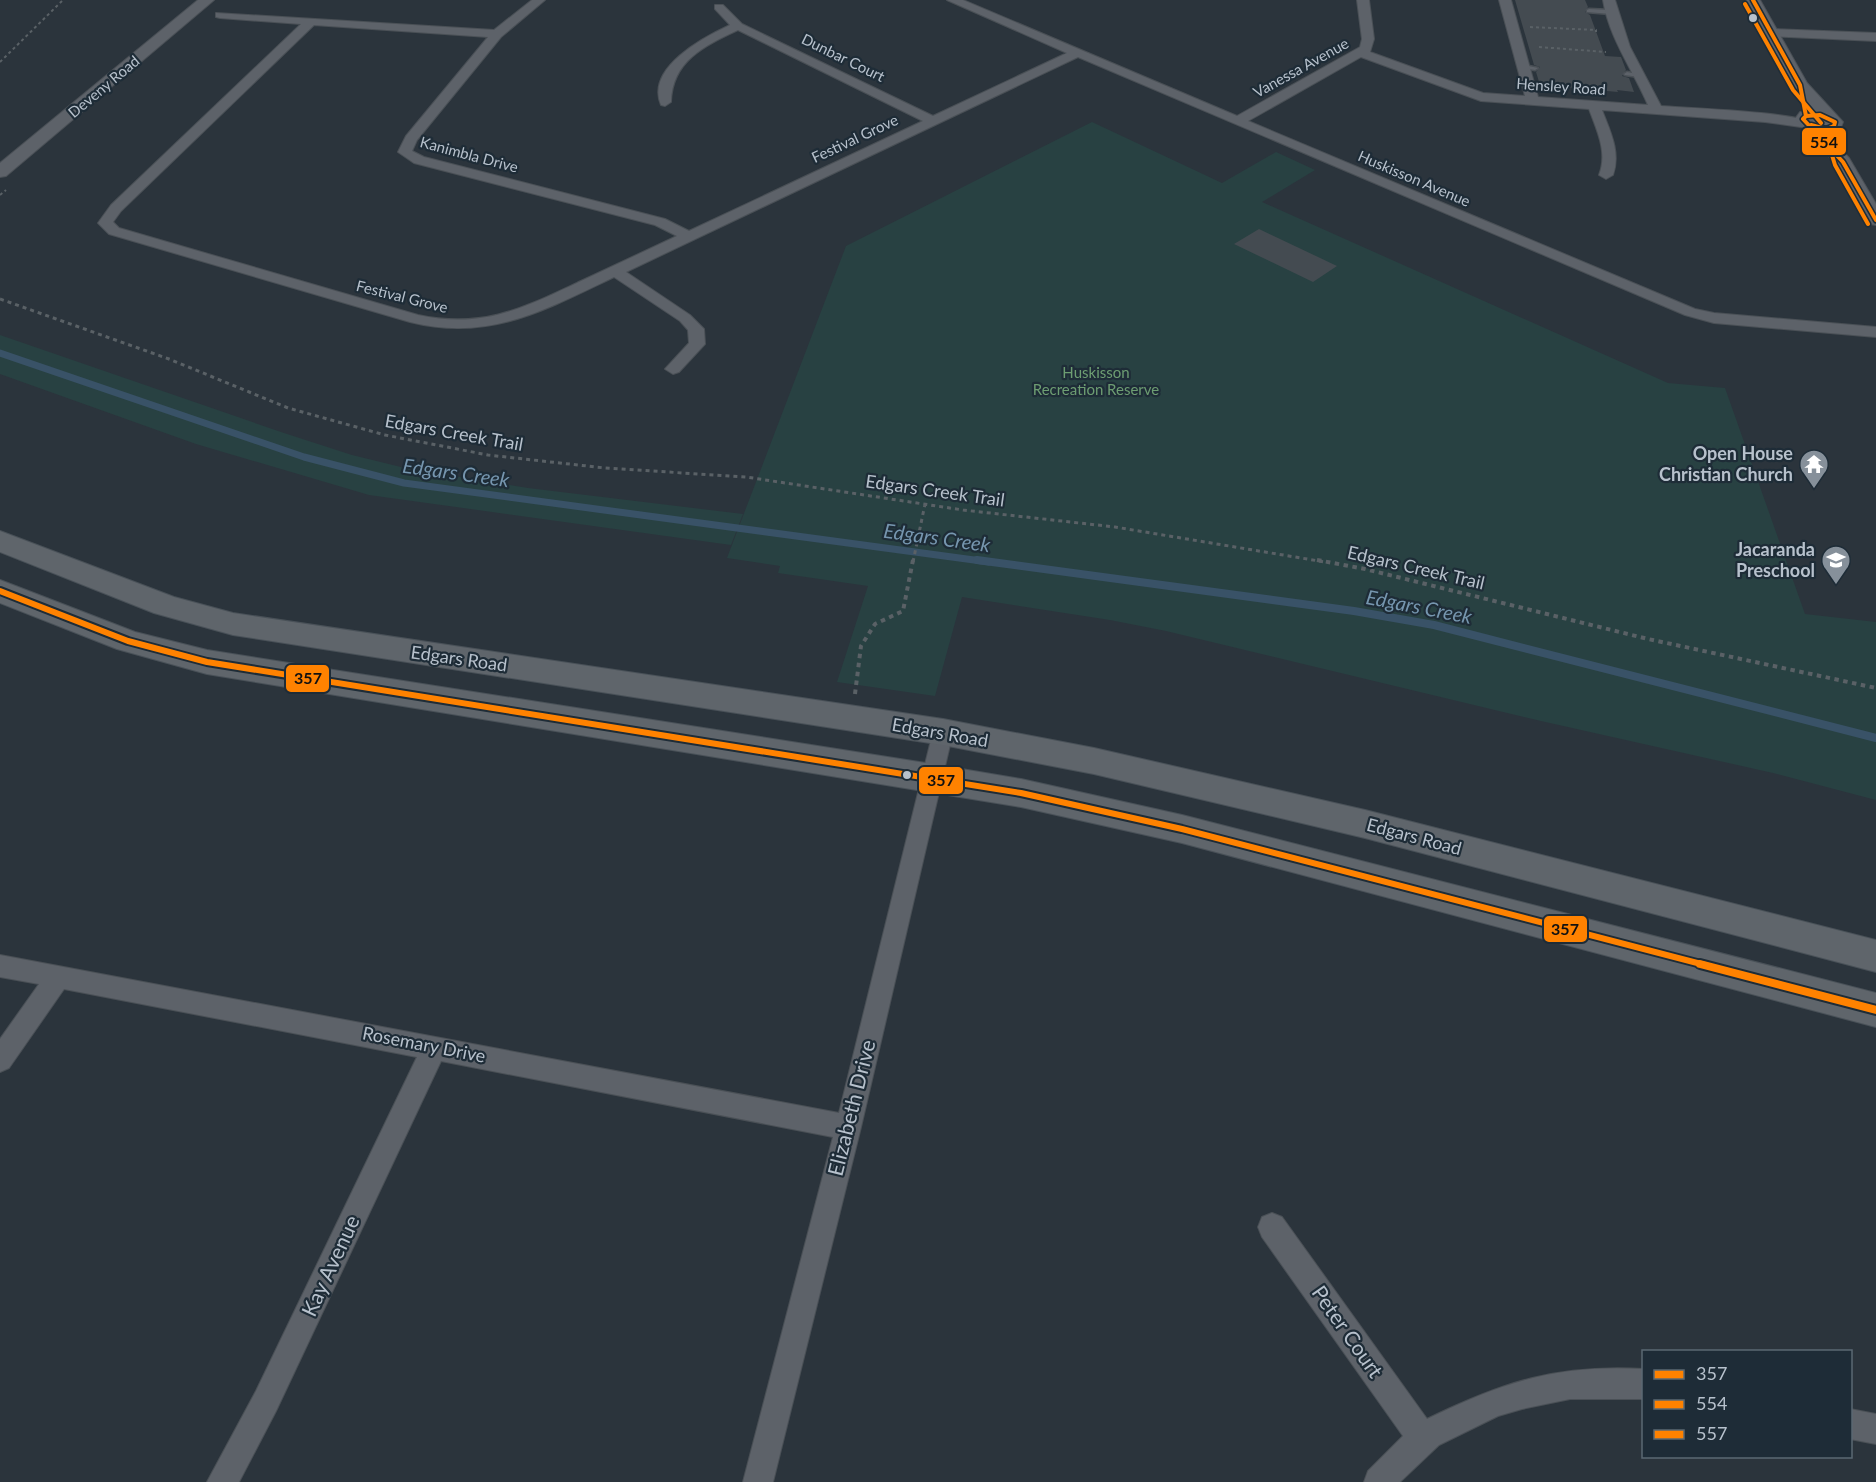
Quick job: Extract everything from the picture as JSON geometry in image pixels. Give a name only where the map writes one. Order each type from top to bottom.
[{"type":"main road","name":"Edgars Road","points":[[0,541],[165,604],[233,624],[943,732],[1094,761],[1365,824],[1876,956]]},
{"type":"main road","points":[[0,591],[128,641],[207,662],[932,777],[1182,829],[1876,1010]]},
{"type":"main road","points":[[272,673],[299,634]]},
{"type":"street","name":"Deveny Road","points":[[0,172],[207,0]]},
{"type":"street","name":"Kanimbla Drive","points":[[539,0],[497,34],[411,139],[405,149],[407,155],[660,222],[688,236]]},
{"type":"street","name":"Huskisson Avenue","points":[[953,0],[1690,312],[1714,318],[1876,332]]},
{"type":"street","name":"Vanessa Avenue","points":[[1238,121],[1362,53],[1366,49],[1368,39],[1363,0]]},
{"type":"street","points":[[1754,0],[1800,85],[1830,122],[1844,162],[1876,220]]},
{"type":"street","points":[[1509,4],[1530,68],[1533,102]]},
{"type":"street","points":[[1610,6],[1633,75],[1656,110]]},
{"type":"street","name":"Dunbar Court","points":[[719,7],[738,26],[933,121]]},
{"type":"street","points":[[220,15],[497,34]]},
{"type":"street","name":"Festival Grove","points":[[311,21],[116,208],[105,223],[108,228],[415,320],[451,326],[499,321],[528,312],[1077,53]]},
{"type":"street","points":[[665,102],[664,94],[667,83],[688,53],[707,40],[738,26]]},
{"type":"street","points":[[1772,33],[1876,37]]},
{"type":"street","name":"Hensley Road","points":[[1362,53],[1472,94],[1533,102],[1807,121]]},
{"type":"street","points":[[1800,85],[1807,121],[1844,162]]},
{"type":"street","points":[[1594,105],[1611,157],[1606,176]]},
{"type":"street","points":[[1807,121],[1816,114],[1830,122]]},
{"type":"street","points":[[615,271],[685,318],[696,328],[698,344],[673,369]]},
{"type":"street","name":"Elizabeth Drive","points":[[758,1482],[848,1127],[943,732]]},
{"type":"street","name":"Rosemary Drive","points":[[0,966],[848,1127]]},
{"type":"street","points":[[0,1060],[58,977]]},
{"type":"street","name":"Kay Avenue","points":[[222,1482],[266,1401],[435,1047]]},
{"type":"street","name":"Peter Court","points":[[1272,1227],[1422,1438]]},
{"type":"street","points":[[1379,1482],[1422,1438],[1473,1411],[1511,1396],[1553,1386],[1610,1381],[1642,1384]]},
{"type":"street","points":[[1852,1424],[1876,1429]]},
{"type":"lane","points":[[1589,11],[1610,6]]},
{"type":"path","points":[[0,62],[63,0]]},
{"type":"path","points":[[1509,4],[1522,26],[1596,30],[1600,41]]},
{"type":"path","name":"Edgars Creek Trail","points":[[0,300],[169,359],[288,408],[385,435],[488,455],[605,468],[746,477],[925,504],[1115,527],[1232,545],[1365,569],[1648,639],[1876,688]]},
{"type":"path","points":[[848,718],[857,688],[861,646],[875,624],[903,611],[909,571],[920,536],[925,504]]},
{"type":"green space","name":"Huskisson Recreation Reserve","points":[[1092,122],[1222,183],[1276,152],[1315,170],[1262,202],[1668,383],[1725,388],[1805,614],[1876,622],[1876,800],[1773,773],[1541,721],[1166,631],[962,597],[935,696],[837,682],[868,586],[778,573],[780,566],[727,558],[846,246]]},
{"type":"green space","points":[[0,335],[284,433],[352,455],[405,468],[528,488],[743,514],[731,545],[369,495],[196,444],[0,374]]},
{"type":"building","points":[[1515,0],[1585,0],[1588,7],[1585,12],[1590,15],[1605,56],[1621,57],[1626,70],[1622,76],[1629,78],[1634,92],[1540,85],[1536,72],[1540,67],[1534,65]]},
{"type":"building","points":[[1259,229],[1337,266],[1313,282],[1234,244]]},
{"type":"waterway","name":"Edgars Creek","points":[[0,353],[304,457],[404,483],[989,562]]},
{"type":"waterway","name":"Edgars Creek","points":[[977,560],[1354,611],[1434,625],[1876,738]]},
{"type":"transit line","name":"554","points":[[1753,0],[1800,85],[1806,116]]},
{"type":"transit line","name":"557","points":[[1745,4],[1793,90],[1821,123]]},
{"type":"transit line","name":"554","points":[[1811,125],[1826,129],[1834,126],[1835,122],[1820,115],[1806,116],[1803,119],[1843,162],[1876,220]]},
{"type":"transit line","name":"557","points":[[1824,129],[1835,165],[1868,224]]},
{"type":"transit line","name":"357","points":[[0,591],[128,641],[207,662],[1021,793],[1182,829],[1876,1010]]},
{"type":"place","name":"Open House Christian Church","points":[[1814,490]]},
{"type":"place","name":"Jacaranda Preschool","points":[[1836,586]]}]
